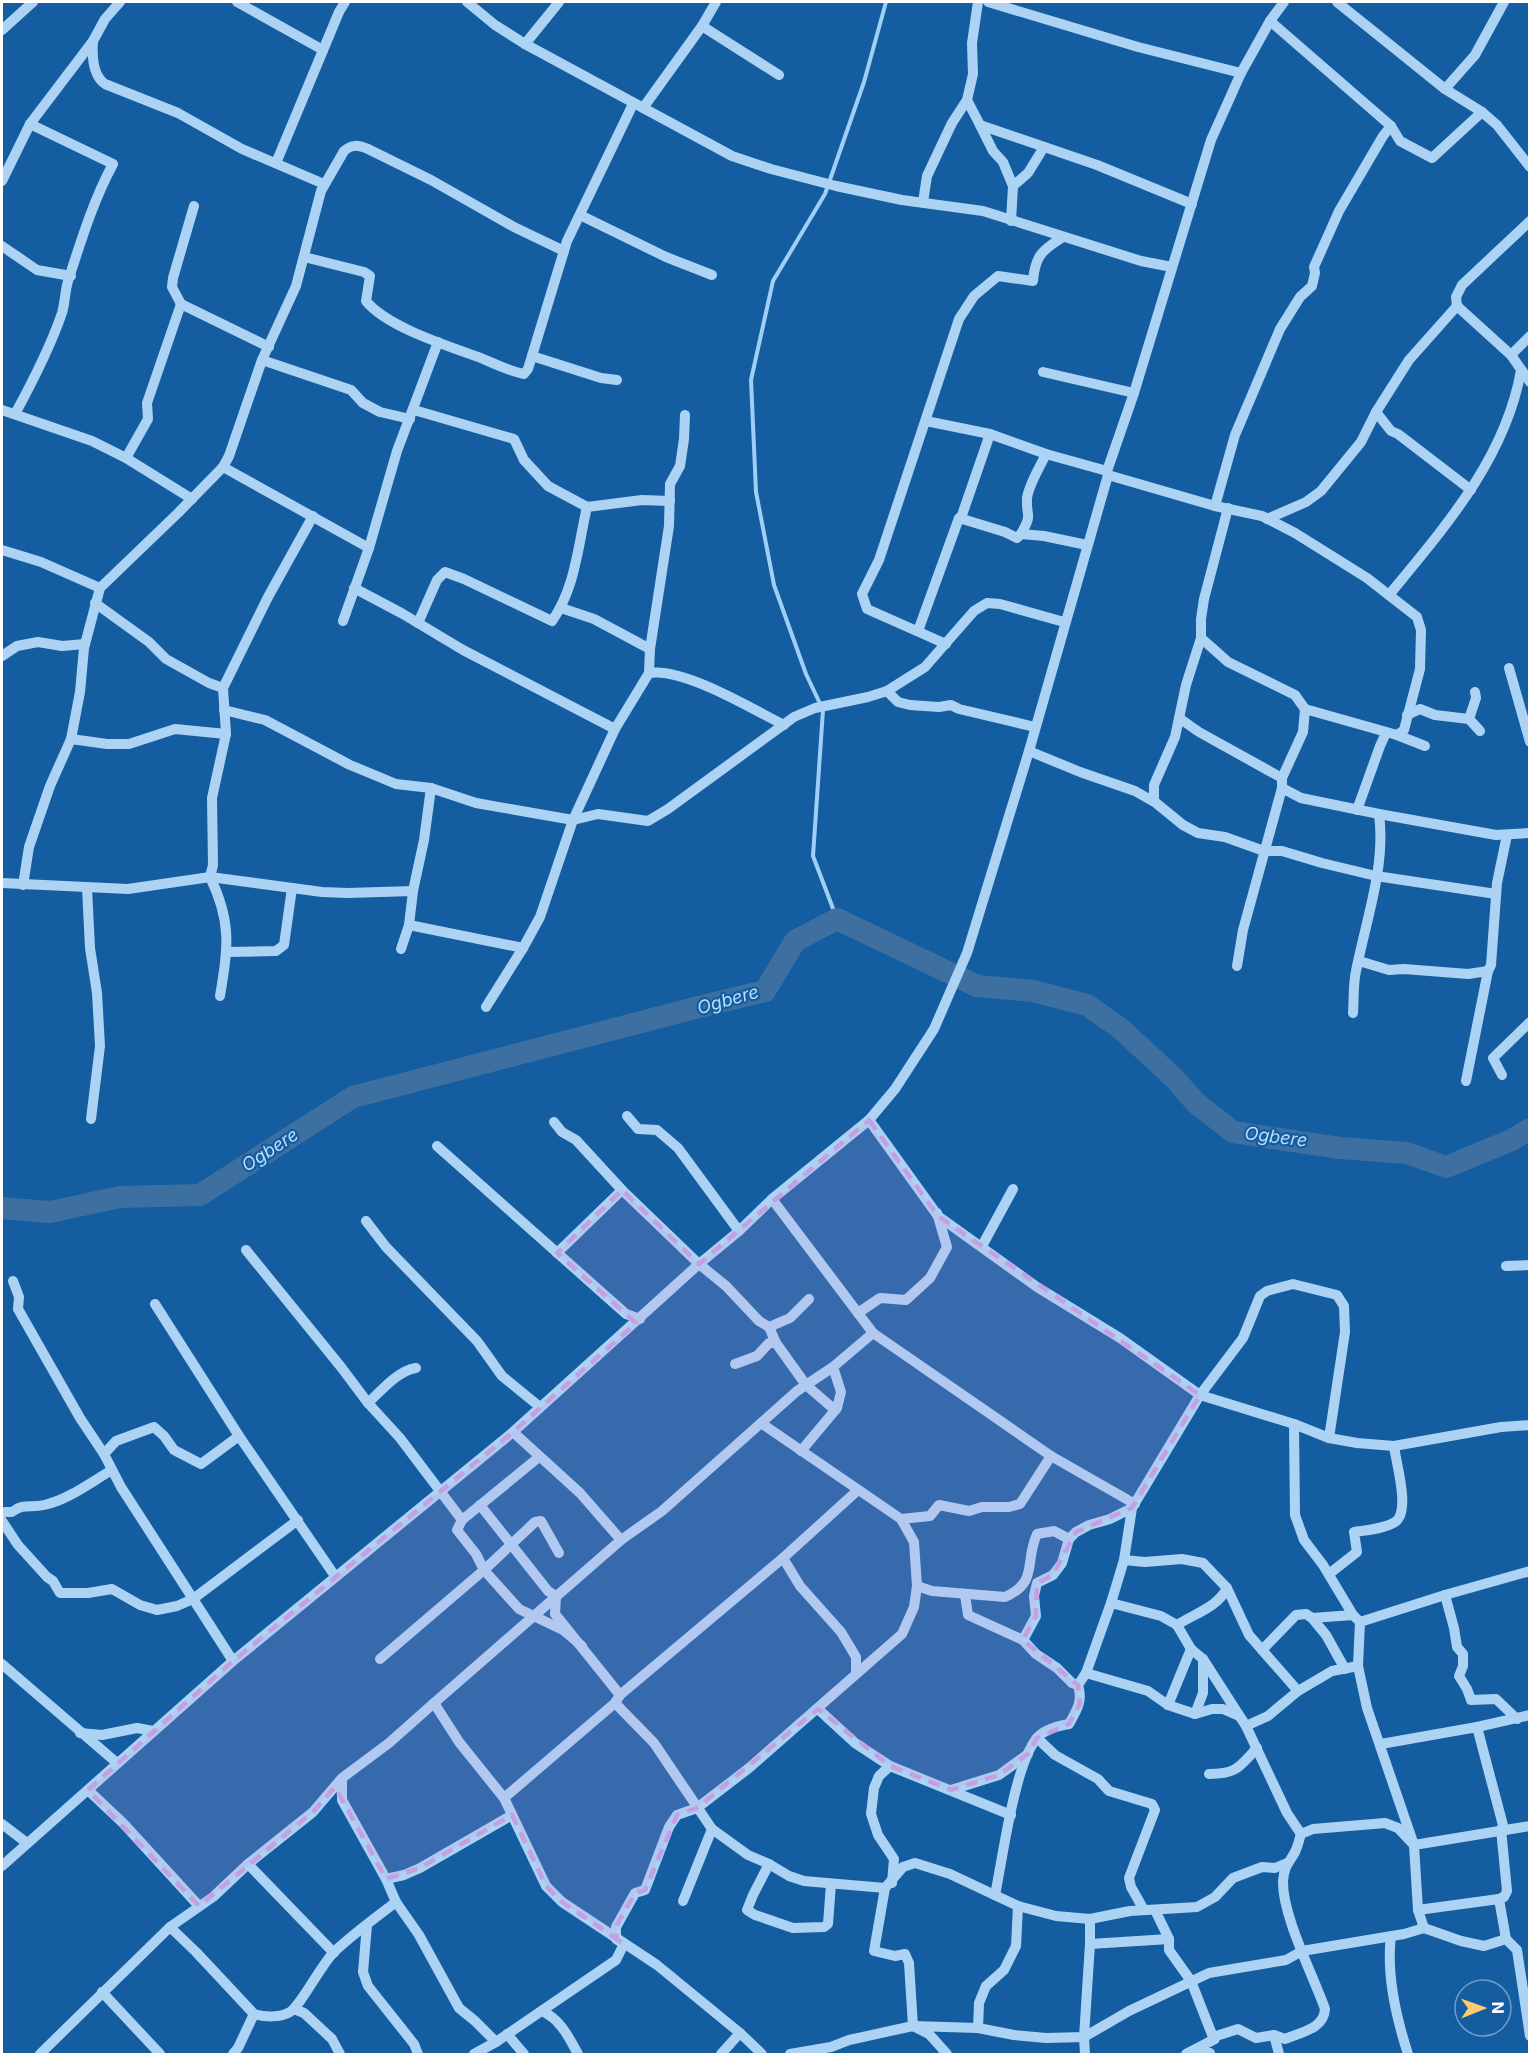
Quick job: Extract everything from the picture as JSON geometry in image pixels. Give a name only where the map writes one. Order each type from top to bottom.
[{"type":"street","points":[[2,30],[33,2]]},
{"type":"street","points":[[2,178],[30,124],[93,41],[105,19],[120,2]]},
{"type":"street","points":[[237,2],[323,50]]},
{"type":"street","points":[[276,163],[345,2]]},
{"type":"street","points":[[467,2],[495,25],[525,44],[732,156],[822,183],[902,200],[982,211],[1141,261],[1172,267]]},
{"type":"street","points":[[525,44],[558,2]]},
{"type":"street","points":[[304,257],[364,272],[370,276],[365,295],[366,300],[395,322],[438,342],[524,374],[532,356],[567,241],[580,215],[638,106],[702,26],[716,2]]},
{"type":"street","points":[[923,202],[927,176],[952,123],[967,100],[974,74],[972,43],[978,2]]},
{"type":"street","points":[[988,2],[1138,48],[1241,73]]},
{"type":"street","points":[[2,1866],[233,1661],[513,1432],[772,1199],[869,1120],[895,1089],[934,1029],[968,953],[1029,751],[1107,473],[1134,393],[1211,140],[1241,73],[1270,21],[1284,2]]},
{"type":"street","points":[[1337,2],[1445,88],[1482,112],[1497,125],[1530,167]]},
{"type":"street","points":[[1445,88],[1475,55],[1504,2]]},
{"type":"street","points":[[1270,21],[1391,126],[1400,141],[1432,158],[1482,112]]},
{"type":"street","points":[[702,26],[779,75]]},
{"type":"street","points":[[93,41],[92,55],[98,79],[105,84],[178,113],[242,149],[324,184]]},
{"type":"street","points":[[967,100],[993,151],[1003,162],[1014,186],[1011,220]]},
{"type":"street","points":[[15,414],[41,367],[63,311],[71,276],[100,188],[113,164],[30,124]]},
{"type":"street","points":[[980,125],[1097,165],[1192,204]]},
{"type":"street","points":[[1215,506],[1235,435],[1280,329],[1300,297],[1312,286],[1314,267],[1339,211],[1391,126]]},
{"type":"street","points":[[23,885],[29,847],[50,786],[71,739],[80,692],[85,644],[100,588],[223,467],[262,360],[296,286],[324,184],[344,151],[358,145],[431,180],[514,227],[564,251]]},
{"type":"street","points":[[1014,186],[1028,173],[1044,147]]},
{"type":"street","points":[[194,206],[173,278],[172,287],[181,304],[269,347]]},
{"type":"street","points":[[580,215],[666,257],[712,274]]},
{"type":"street","points":[[1530,221],[1462,285],[1456,297],[1457,306],[1511,355],[1530,382]]},
{"type":"street","points":[[946,644],[867,609],[862,594],[879,560],[957,326],[974,296],[998,276],[1033,281],[1037,260],[1044,249],[1063,237]]},
{"type":"street","points":[[2,246],[37,270],[71,276]]},
{"type":"street","points":[[126,458],[148,419],[147,403],[181,304]]},
{"type":"street","points":[[1267,519],[1306,502],[1321,491],[1361,442],[1376,412],[1409,360],[1457,306]]},
{"type":"street","points":[[1511,355],[1530,336]]},
{"type":"street","points":[[343,621],[369,548],[397,452],[438,342]]},
{"type":"street","points":[[532,356],[601,378],[617,380]]},
{"type":"street","points":[[262,360],[351,390],[363,403],[380,412],[412,414],[514,439],[524,460],[548,486],[587,507],[642,500],[670,501]]},
{"type":"street","points":[[1389,595],[1471,490],[1496,447],[1516,395],[1521,370]]},
{"type":"street","points":[[1043,372],[1134,393]]},
{"type":"street","points":[[2,410],[92,441],[126,458],[192,499]]},
{"type":"street","points":[[1376,412],[1391,431],[1471,490]]},
{"type":"street","points":[[486,1007],[540,917],[573,820],[615,729],[649,673],[650,650],[669,526],[670,484],[680,466],[685,415]]},
{"type":"street","points":[[926,421],[990,434],[1107,473],[1215,506],[1267,519],[1295,533],[1367,578],[1417,617],[1421,630],[1420,669],[1404,730],[1392,734],[1380,746],[1357,810]]},
{"type":"street","points":[[918,631],[954,526],[960,518],[990,434]]},
{"type":"street","points":[[960,518],[1005,531],[1017,538],[1030,518],[1027,499],[1029,490],[1046,454]]},
{"type":"street","points":[[223,467],[369,548]]},
{"type":"street","points":[[418,623],[437,580],[445,572],[552,621],[561,608],[572,578],[587,507]]},
{"type":"street","points":[[1154,801],[1154,785],[1175,736],[1186,685],[1201,638],[1204,599],[1228,508]]},
{"type":"street","points":[[220,996],[227,952],[226,919],[210,877],[213,865],[212,798],[226,734],[223,688],[268,597],[313,516]]},
{"type":"street","points":[[1021,534],[1087,544]]},
{"type":"street","points":[[2,550],[41,562],[100,588]]},
{"type":"street","points":[[354,588],[464,650],[615,729]]},
{"type":"street","points":[[95,603],[149,642],[166,659],[208,683],[223,688]]},
{"type":"street","points":[[224,710],[249,714],[265,720],[350,765],[396,783],[431,788],[476,803],[573,820],[597,814],[648,821],[668,809],[794,717],[821,706],[868,697],[887,690],[925,667],[974,611],[987,603],[1000,604],[1064,622]]},
{"type":"street","points":[[561,608],[594,620],[650,650]]},
{"type":"street","points":[[1201,638],[1228,662],[1295,695],[1305,709],[1425,746]]},
{"type":"street","points":[[2,656],[17,646],[38,642],[62,646],[85,644]]},
{"type":"street","points":[[1509,668],[1530,742]]},
{"type":"street","points":[[649,673],[659,671],[712,688],[784,725]]},
{"type":"street","points":[[887,690],[898,702],[910,705],[939,707],[951,705],[959,709],[1035,727]]},
{"type":"street","points":[[1469,719],[1476,698],[1475,692]]},
{"type":"street","points":[[1237,966],[1282,783],[1303,732],[1305,709]]},
{"type":"street","points":[[1407,715],[1420,709],[1435,715],[1469,719],[1480,731]]},
{"type":"street","points":[[1179,718],[1282,783],[1301,798],[1506,836],[1530,833]]},
{"type":"street","points":[[71,739],[106,744],[129,744],[175,729],[226,734]]},
{"type":"street","points":[[1029,751],[1142,795],[1198,833],[1225,837],[1264,851],[1282,851],[1376,876],[1496,894]]},
{"type":"street","points":[[1142,795],[1154,785]]},
{"type":"street","points":[[401,949],[410,925],[413,891],[424,840],[431,788]]},
{"type":"street","points":[[1353,1012],[1355,972],[1376,876],[1381,833],[1379,814]]},
{"type":"street","points":[[1466,1081],[1491,965],[1496,894],[1506,836]]},
{"type":"street","points":[[2,883],[128,889],[210,877],[348,893],[413,891]]},
{"type":"street","points":[[87,888],[90,948],[97,993],[100,1046],[91,1119]]},
{"type":"street","points":[[227,952],[276,951],[281,948],[284,945],[292,888]]},
{"type":"street","points":[[410,925],[523,948]]},
{"type":"street","points":[[1359,961],[1389,970],[1468,974],[1488,971]]},
{"type":"street","points":[[1502,1076],[1494,1058],[1530,1022]]},
{"type":"street","points":[[627,1116],[638,1129],[657,1130],[678,1148],[739,1231]]},
{"type":"street","points":[[869,1120],[938,1216],[1037,1287],[1120,1338],[1200,1395],[1294,1424],[1329,1438],[1357,1443],[1394,1446],[1501,1427],[1530,1425]]},
{"type":"street","points":[[554,1122],[562,1132],[576,1140],[622,1190],[699,1264],[721,1281],[759,1321],[768,1327],[776,1343],[806,1385],[835,1410]]},
{"type":"street","points":[[437,1146],[626,1314],[640,1319]]},
{"type":"street","points":[[982,1246],[1013,1189]]},
{"type":"street","points":[[557,1253],[622,1190]]},
{"type":"street","points":[[772,1199],[873,1334],[1051,1456],[1133,1506]]},
{"type":"street","points":[[858,1313],[880,1298],[906,1300],[930,1278],[947,1247],[937,1213]]},
{"type":"street","points":[[366,1221],[386,1247],[477,1341],[502,1377],[540,1407]]},
{"type":"street","points":[[246,1250],[368,1403],[400,1438],[462,1520]]},
{"type":"street","points":[[1506,1266],[1530,1265]]},
{"type":"street","points":[[13,1281],[19,1297],[18,1309],[80,1418],[104,1454],[121,1487],[233,1661]]},
{"type":"street","points":[[1078,1685],[1086,1673],[1111,1603],[1124,1560],[1133,1506],[1200,1395],[1243,1338],[1260,1296],[1268,1291],[1293,1284],[1337,1295],[1344,1306],[1345,1332],[1329,1438]]},
{"type":"street","points":[[768,1327],[790,1318],[810,1299]]},
{"type":"street","points":[[155,1304],[239,1436],[335,1576]]},
{"type":"street","points":[[40,2055],[170,1927],[213,1897],[248,1864],[313,1812],[342,1778],[389,1743],[621,1540],[662,1511],[760,1423],[873,1334]]},
{"type":"street","points":[[735,1364],[757,1356],[769,1343],[776,1343]]},
{"type":"street","points":[[801,1451],[835,1410],[841,1392],[833,1367]]},
{"type":"street","points":[[368,1403],[397,1377],[416,1368]]},
{"type":"street","points":[[760,1423],[901,1519],[914,1542],[917,1587],[914,1607],[902,1634],[749,1768],[697,1808],[677,1815],[669,1827],[645,1890],[636,1893],[616,1927],[616,1939],[657,1965],[740,2033],[762,2055]]},
{"type":"street","points":[[1294,1424],[1295,1515],[1304,1540],[1357,1619],[1358,1666],[1367,1708],[1414,1845],[1418,1910],[1424,1928]]},
{"type":"street","points":[[104,1454],[116,1441],[154,1427],[174,1450],[201,1464],[239,1436]]},
{"type":"street","points":[[513,1432],[580,1493],[621,1540]]},
{"type":"street","points":[[1329,1575],[1357,1552],[1354,1532],[1394,1524],[1401,1517],[1403,1511],[1394,1446]]},
{"type":"street","points":[[901,1519],[930,1516],[939,1504],[969,1511],[982,1507],[1016,1506],[1020,1504],[1051,1456]]},
{"type":"street","points":[[540,1457],[462,1520],[457,1530],[476,1554],[483,1570],[519,1609],[563,1630],[582,1646]]},
{"type":"street","points":[[2,1514],[12,1512],[22,1506],[42,1506],[58,1500],[112,1470]]},
{"type":"street","points":[[504,1798],[783,1558],[858,1490]]},
{"type":"street","points":[[480,1505],[548,1591],[556,1596]]},
{"type":"street","points":[[1023,1640],[1036,1616],[1034,1596],[1037,1583],[1053,1575],[1062,1563],[1069,1539],[1089,1525],[1110,1520],[1133,1506]]},
{"type":"street","points":[[2,1521],[18,1545],[53,1581],[60,1593],[88,1593],[112,1589],[140,1605],[157,1610],[177,1606],[193,1599],[298,1520]]},
{"type":"street","points":[[380,1659],[535,1522],[541,1521],[559,1553]]},
{"type":"street","points":[[917,1587],[965,1595],[1005,1597],[1015,1593],[1026,1582],[1037,1534],[1054,1532],[1069,1539]]},
{"type":"street","points":[[783,1558],[800,1586],[842,1632],[856,1657],[856,1673]]},
{"type":"street","points":[[1124,1560],[1145,1562],[1182,1559],[1203,1563],[1227,1588],[1249,1635],[1298,1691]]},
{"type":"street","points":[[1312,1618],[1357,1619],[1530,1571]]},
{"type":"street","points":[[1177,1625],[1216,1602],[1224,1596],[1227,1588]]},
{"type":"street","points":[[965,1595],[968,1615],[1023,1640],[1036,1654],[1057,1668],[1072,1683],[1078,1685]]},
{"type":"street","points":[[1445,1595],[1457,1647],[1463,1654],[1463,1666],[1459,1676],[1471,1700],[1496,1699],[1517,1719]]},
{"type":"street","points":[[556,1596],[555,1614],[582,1646],[618,1699],[654,1743],[712,1829],[748,1855],[804,1881],[889,1885]]},
{"type":"street","points":[[1111,1603],[1161,1616],[1177,1625],[1191,1649],[1203,1659],[1246,1726],[1287,1813],[1301,1834]]},
{"type":"street","points":[[1262,1650],[1296,1616],[1306,1614],[1326,1635],[1345,1669]]},
{"type":"street","points":[[1168,1705],[1191,1649]]},
{"type":"street","points":[[1332,1671],[1334,1649]]},
{"type":"street","points":[[1195,1714],[1203,1693],[1203,1659]]},
{"type":"street","points":[[2,1664],[117,1763]]},
{"type":"street","points":[[1246,1726],[1268,1716],[1298,1691],[1332,1671],[1358,1666]]},
{"type":"street","points":[[1086,1673],[1148,1691],[1168,1705],[1195,1714],[1223,1708],[1239,1716]]},
{"type":"street","points":[[995,1895],[1011,1815],[1028,1754],[1037,1738],[1056,1726],[1068,1724],[1080,1704],[1081,1694],[1078,1685]]},
{"type":"street","points":[[434,1703],[459,1742],[504,1798],[546,1886],[562,1902],[624,1944]]},
{"type":"street","points":[[818,1709],[855,1743],[890,1766],[1011,1815]]},
{"type":"street","points":[[1381,1744],[1530,1715]]},
{"type":"street","points":[[1418,1910],[1499,1899],[1504,1897],[1507,1891],[1502,1829],[1477,1727]]},
{"type":"street","points":[[80,1733],[102,1735],[137,1728],[153,1731]]},
{"type":"street","points":[[1037,1738],[1055,1755],[1098,1779],[1109,1791],[1152,1804],[1155,1810],[1129,1878],[1131,1887],[1169,1939],[1170,1950],[1191,1982],[1214,2038],[1216,2044],[1210,2054],[1189,2053]]},
{"type":"street","points":[[1209,1774],[1229,1773],[1257,1748]]},
{"type":"street","points":[[951,1791],[1006,1772],[1028,1754]]},
{"type":"street","points":[[890,1766],[879,1776],[874,1788],[871,1814],[878,1835],[894,1859],[874,1951],[896,1956],[905,1954],[909,1963],[913,2026]]},
{"type":"street","points":[[342,1778],[342,1800],[386,1879],[396,1902],[419,1935],[459,2008],[496,2042]]},
{"type":"street","points":[[88,1790],[123,1823],[198,1906]]},
{"type":"street","points":[[386,1879],[420,1868],[512,1815]]},
{"type":"street","points":[[1189,2053],[1214,2038],[1238,2029],[1256,2038],[1274,2035],[1285,2039],[1319,2024],[1324,2017],[1325,2009],[1302,1951],[1286,1901],[1283,1881],[1287,1863],[1295,1852],[1301,1834],[1313,1829],[1385,1823],[1398,1827],[1414,1845]]},
{"type":"street","points":[[2,1824],[27,1843]]},
{"type":"street","points":[[1414,1845],[1530,1826]]},
{"type":"street","points":[[683,1901],[712,1829]]},
{"type":"street","points":[[889,1885],[903,1867],[915,1863],[950,1875],[1018,1906],[1056,1916],[1090,1919],[1197,1906],[1215,1897],[1233,1878],[1262,1867],[1275,1868],[1287,1863]]},
{"type":"street","points":[[248,1864],[334,1953]]},
{"type":"street","points":[[770,1864],[747,1910],[793,1928],[824,1927],[828,1924],[831,1884]]},
{"type":"street","points":[[1499,1899],[1506,1939],[1516,1950],[1530,2036]]},
{"type":"street","points":[[170,1927],[254,2014],[266,2017],[288,2014],[294,2009],[334,1953],[396,1902]]},
{"type":"street","points":[[978,2028],[979,2003],[986,1986],[1004,1970],[1016,1946],[1018,1906]]},
{"type":"street","points":[[1085,2055],[1090,1919]]},
{"type":"street","points":[[367,1925],[363,1972],[368,1986],[414,2044],[418,2055]]},
{"type":"street","points":[[790,2055],[832,2051],[849,2040],[913,2026],[978,2028],[1035,2037],[1084,2037],[1129,2011],[1209,1973],[1286,1960],[1302,1951],[1404,1935],[1424,1928],[1461,1941],[1484,1946],[1506,1939]]},
{"type":"street","points":[[1391,1936],[1389,1955],[1396,2019],[1408,2055]]},
{"type":"street","points":[[1090,1944],[1169,1939]]},
{"type":"street","points":[[474,2055],[616,1960],[624,1944]]},
{"type":"street","points":[[102,1992],[160,2055]]},
{"type":"street","points":[[294,2009],[304,2013],[333,2039],[340,2055]]},
{"type":"street","points":[[542,2011],[554,2017],[578,2055]]},
{"type":"street","points":[[233,2055],[254,2014]]},
{"type":"street","points":[[913,2026],[929,2034],[948,2055]]},
{"type":"street","points":[[721,2055],[740,2033]]},
{"type":"street","points":[[507,2034],[524,2055]]},
{"type":"street","points":[[1274,2035],[1279,2055]]},
{"type":"highlighted area","points":[[869,1120],[938,1216],[1200,1395],[1132,1508],[1076,1532],[1053,1575],[1037,1583],[1036,1616],[1023,1640],[1078,1685],[1080,1704],[1069,1724],[1037,1738],[1028,1754],[999,1775],[951,1790],[890,1766],[818,1709],[697,1808],[677,1815],[645,1890],[635,1893],[616,1927],[616,1939],[562,1902],[546,1886],[512,1815],[420,1868],[386,1879],[335,1787],[313,1812],[199,1906],[88,1790],[233,1661],[513,1432],[636,1323],[557,1253],[622,1190],[699,1264]]},
{"type":"waterway","points":[[837,919],[813,856],[823,710],[806,674],[774,585],[756,492],[751,380],[773,281],[825,194],[864,82],[886,2]]},
{"type":"waterway","name":"Ogbere","points":[[2,1208],[50,1212],[120,1197],[200,1195],[353,1097],[765,991],[795,941],[837,919],[977,986],[1033,991],[1087,1005],[1120,1028],[1174,1078],[1196,1103],[1233,1132],[1340,1148],[1407,1153],[1446,1167],[1512,1140],[1530,1129]]}]
